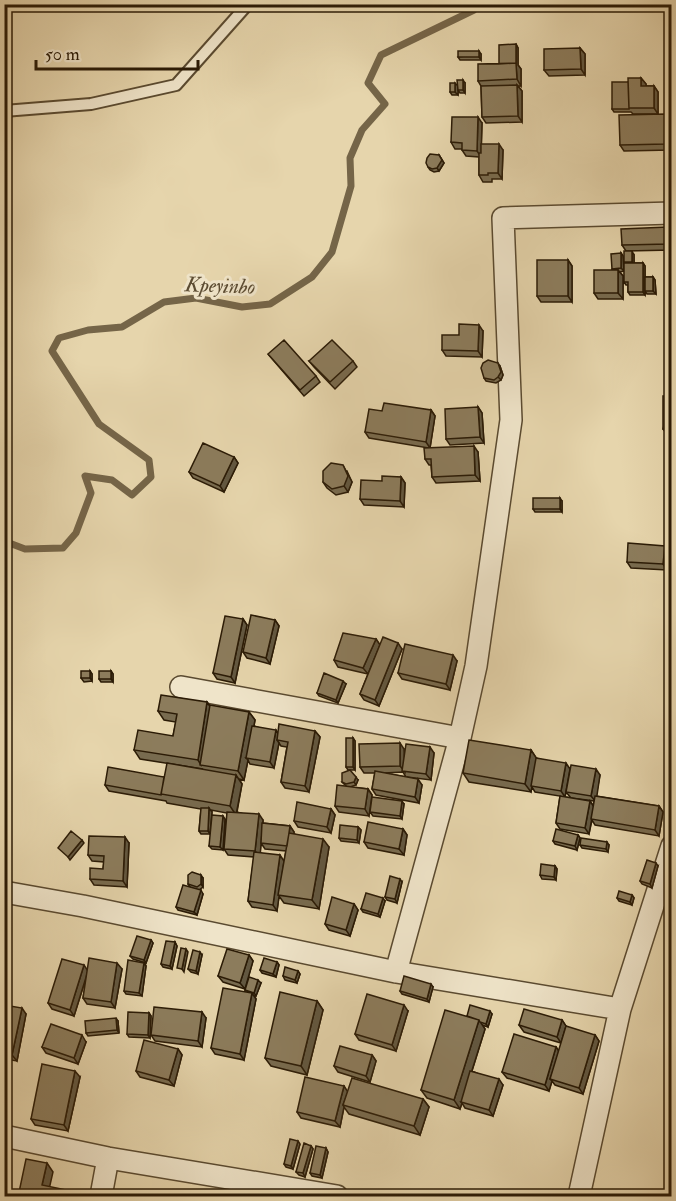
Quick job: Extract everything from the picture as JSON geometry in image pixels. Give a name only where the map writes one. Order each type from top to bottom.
[{"type":"street","points":[[396,972],[460,738],[476,666],[511,420],[503,218],[672,213]]},
{"type":"street","points":[[181,687],[460,738]]},
{"type":"street","points":[[579,1197],[620,1009],[672,846]]},
{"type":"street","points":[[4,892],[83,906],[396,972],[620,1009]]},
{"type":"street","points":[[4,1136],[108,1158],[337,1197]]},
{"type":"street","points":[[101,1197],[108,1158]]},
{"type":"lane","points":[[4,111],[91,104],[176,85],[248,4]]},
{"type":"building","points":[[516,44],[516,63],[499,64],[499,45]]},
{"type":"building","points":[[580,48],[581,69],[544,70],[544,49]]},
{"type":"building","points":[[458,51],[479,51],[479,57],[458,57]]},
{"type":"building","points":[[516,63],[517,79],[478,81],[478,64]]},
{"type":"building","points":[[628,78],[641,78],[641,86],[654,86],[654,108],[629,108]]},
{"type":"building","points":[[457,80],[463,80],[463,90],[458,90]]},
{"type":"building","points":[[612,82],[628,82],[629,109],[612,109]]},
{"type":"building","points":[[450,83],[455,83],[455,92],[450,92]]},
{"type":"building","points":[[517,85],[518,116],[482,117],[481,86]]},
{"type":"building","points":[[666,114],[666,144],[620,145],[619,115]]},
{"type":"building","points":[[452,117],[478,117],[477,151],[462,150],[462,143],[451,142]]},
{"type":"building","points":[[481,144],[499,144],[498,173],[479,175]]},
{"type":"building","points":[[430,154],[439,155],[442,160],[437,168],[432,169],[426,163]]},
{"type":"building","points":[[668,227],[669,244],[622,245],[621,229]]},
{"type":"building","points":[[624,251],[632,251],[632,262],[624,262]]},
{"type":"building","points":[[621,253],[621,268],[612,269],[611,254]]},
{"type":"building","points":[[537,260],[568,260],[568,296],[537,296]]},
{"type":"building","points":[[624,263],[643,263],[643,292],[628,292],[628,282],[624,282]]},
{"type":"building","points":[[594,270],[618,270],[618,293],[594,293]]},
{"type":"building","points":[[645,277],[653,277],[653,291],[645,291]]},
{"type":"building","points":[[459,324],[479,325],[478,351],[442,350],[442,335],[459,335]]},
{"type":"building","points":[[284,340],[316,376],[300,390],[268,354]]},
{"type":"building","points":[[332,340],[353,361],[330,382],[309,361]]},
{"type":"building","points":[[488,360],[498,363],[501,372],[494,380],[484,378],[481,368]]},
{"type":"building","points":[[663,396],[672,396],[672,429],[663,429]]},
{"type":"building","points":[[384,403],[431,410],[426,442],[365,432],[369,409],[382,411]]},
{"type":"building","points":[[478,407],[480,437],[446,439],[445,409]]},
{"type":"building","points":[[203,443],[234,457],[220,486],[189,472]]},
{"type":"building","points":[[474,446],[475,475],[432,477],[431,459],[425,459],[424,448]]},
{"type":"building","points":[[331,463],[343,465],[348,476],[344,486],[332,489],[323,482],[323,471]]},
{"type":"building","points":[[382,476],[401,477],[400,501],[360,499],[361,480],[382,481]]},
{"type":"building","points":[[533,498],[560,498],[560,509],[533,509]]},
{"type":"building","points":[[628,543],[665,546],[663,564],[627,562]]},
{"type":"building","points":[[667,548],[672,548],[672,567],[666,566]]},
{"type":"building","points":[[251,615],[275,620],[266,658],[243,652]]},
{"type":"building","points":[[225,616],[243,619],[231,677],[213,673]]},
{"type":"building","points":[[343,633],[376,639],[363,668],[334,660]]},
{"type":"building","points":[[383,637],[398,643],[375,700],[360,694]]},
{"type":"building","points":[[405,644],[453,655],[446,684],[398,673]]},
{"type":"building","points":[[81,671],[90,671],[90,678],[81,678]]},
{"type":"building","points":[[99,671],[111,671],[111,679],[99,679]]},
{"type":"building","points":[[324,673],[343,681],[336,700],[317,693]]},
{"type":"building","points":[[161,695],[207,702],[198,760],[134,750],[138,730],[173,736],[177,714],[158,711]]},
{"type":"building","points":[[210,705],[249,712],[238,771],[200,765]]},
{"type":"building","points":[[279,724],[315,731],[305,786],[281,782],[288,742],[277,740]]},
{"type":"building","points":[[252,726],[276,730],[270,762],[246,758]]},
{"type":"building","points":[[346,738],[353,738],[353,767],[346,767]]},
{"type":"building","points":[[469,740],[531,750],[525,784],[463,773]]},
{"type":"building","points":[[400,743],[400,766],[360,767],[359,744]]},
{"type":"building","points":[[406,744],[430,747],[426,774],[402,771]]},
{"type":"building","points":[[536,758],[566,763],[561,791],[531,786]]},
{"type":"building","points":[[167,763],[236,775],[230,806],[161,794]]},
{"type":"building","points":[[571,765],[596,769],[591,796],[566,792]]},
{"type":"building","points":[[108,767],[164,777],[161,795],[105,785]]},
{"type":"building","points":[[350,770],[356,777],[354,782],[346,784],[342,782],[342,773]]},
{"type":"building","points":[[375,771],[418,779],[415,797],[372,789]]},
{"type":"building","points":[[337,785],[368,789],[365,809],[335,806]]},
{"type":"building","points":[[560,796],[590,801],[585,828],[556,823]]},
{"type":"building","points":[[595,796],[659,806],[655,830],[591,819]]},
{"type":"building","points":[[372,797],[402,801],[400,816],[370,812]]},
{"type":"building","points":[[297,802],[331,809],[327,827],[294,821]]},
{"type":"building","points":[[201,808],[209,808],[208,831],[199,831]]},
{"type":"building","points":[[227,812],[259,814],[255,851],[224,849]]},
{"type":"building","points":[[212,815],[223,816],[220,847],[209,846]]},
{"type":"building","points":[[368,822],[403,829],[399,849],[364,842]]},
{"type":"building","points":[[262,823],[290,826],[287,846],[261,843]]},
{"type":"building","points":[[340,825],[358,827],[357,840],[339,838]]},
{"type":"building","points":[[556,829],[578,835],[575,846],[553,841]]},
{"type":"building","points":[[71,831],[82,840],[68,857],[58,848]]},
{"type":"building","points":[[289,833],[323,839],[312,900],[278,895]]},
{"type":"building","points":[[89,836],[125,837],[123,881],[90,879],[90,868],[103,869],[104,856],[88,855]]},
{"type":"building","points":[[581,838],[607,842],[606,849],[580,845]]},
{"type":"building","points":[[254,852],[280,855],[273,905],[248,901]]},
{"type":"building","points":[[647,860],[656,863],[650,884],[640,881]]},
{"type":"building","points":[[541,864],[555,866],[554,877],[540,875]]},
{"type":"building","points":[[192,872],[201,875],[201,884],[197,887],[188,884],[188,875]]},
{"type":"building","points":[[390,876],[400,879],[395,899],[385,897]]},
{"type":"building","points":[[183,885],[201,890],[194,912],[176,907]]},
{"type":"building","points":[[619,891],[632,895],[630,902],[617,898]]},
{"type":"building","points":[[366,893],[383,898],[378,914],[361,909]]},
{"type":"building","points":[[332,897],[354,904],[346,930],[325,924]]},
{"type":"building","points":[[137,936],[151,940],[144,960],[130,956]]},
{"type":"building","points":[[166,941],[175,942],[170,966],[161,964]]},
{"type":"building","points":[[181,948],[186,949],[182,969],[177,968]]},
{"type":"building","points":[[227,949],[249,955],[240,983],[218,976]]},
{"type":"building","points":[[193,950],[200,952],[196,971],[188,969]]},
{"type":"building","points":[[89,958],[117,963],[111,1002],[83,998]]},
{"type":"building","points":[[264,958],[277,962],[273,974],[260,970]]},
{"type":"building","points":[[62,959],[84,965],[70,1010],[48,1003]]},
{"type":"building","points":[[128,960],[144,963],[139,993],[124,991]]},
{"type":"building","points":[[285,967],[298,971],[295,980],[283,976]]},
{"type":"building","points":[[404,976],[431,984],[427,999],[400,991]]},
{"type":"building","points":[[249,977],[258,980],[254,993],[245,990]]},
{"type":"building","points":[[223,988],[252,993],[240,1054],[211,1048]]},
{"type":"building","points":[[280,992],[317,1001],[301,1066],[265,1058]]},
{"type":"building","points":[[367,994],[404,1005],[392,1045],[355,1034]]},
{"type":"building","points":[[4,1005],[22,1008],[12,1055],[4,1054]]},
{"type":"building","points":[[470,1005],[490,1011],[486,1024],[467,1016]]},
{"type":"building","points":[[154,1007],[202,1012],[198,1041],[151,1035]]},
{"type":"building","points":[[524,1009],[562,1020],[557,1037],[519,1025]]},
{"type":"building","points":[[445,1010],[479,1020],[454,1100],[421,1090]]},
{"type":"building","points":[[128,1012],[149,1013],[148,1035],[127,1034]]},
{"type":"building","points":[[116,1018],[117,1030],[86,1033],[85,1021]]},
{"type":"building","points":[[51,1024],[82,1035],[74,1058],[42,1047]]},
{"type":"building","points":[[566,1026],[595,1035],[579,1088],[550,1079]]},
{"type":"building","points":[[514,1034],[556,1047],[545,1085],[502,1072]]},
{"type":"building","points":[[144,1040],[178,1049],[169,1080],[136,1071]]},
{"type":"building","points":[[340,1046],[372,1055],[366,1076],[334,1066]]},
{"type":"building","points":[[42,1064],[75,1071],[64,1125],[31,1119]]},
{"type":"building","points":[[470,1071],[499,1079],[489,1110],[461,1102]]},
{"type":"building","points":[[305,1077],[344,1086],[335,1121],[297,1112]]},
{"type":"building","points":[[352,1078],[423,1099],[414,1126],[343,1105]]},
{"type":"building","points":[[290,1139],[298,1141],[291,1166],[284,1164]]},
{"type":"building","points":[[304,1143],[311,1146],[303,1173],[296,1172]]},
{"type":"building","points":[[316,1146],[326,1148],[320,1175],[310,1173]]},
{"type":"building","points":[[26,1159],[47,1163],[42,1185],[71,1191],[69,1197],[18,1197]]},
{"type":"waterway","name":"Kpeyinbo","points":[[4,541],[25,549],[63,548],[76,533],[91,493],[85,476],[112,480],[132,495],[151,477],[149,460],[99,424],[52,351],[59,338],[88,330],[122,327],[164,302],[196,298],[242,307],[270,304],[312,277],[332,252],[351,186],[350,158],[362,130],[385,104],[368,83],[381,55],[474,10],[476,4]]}]
